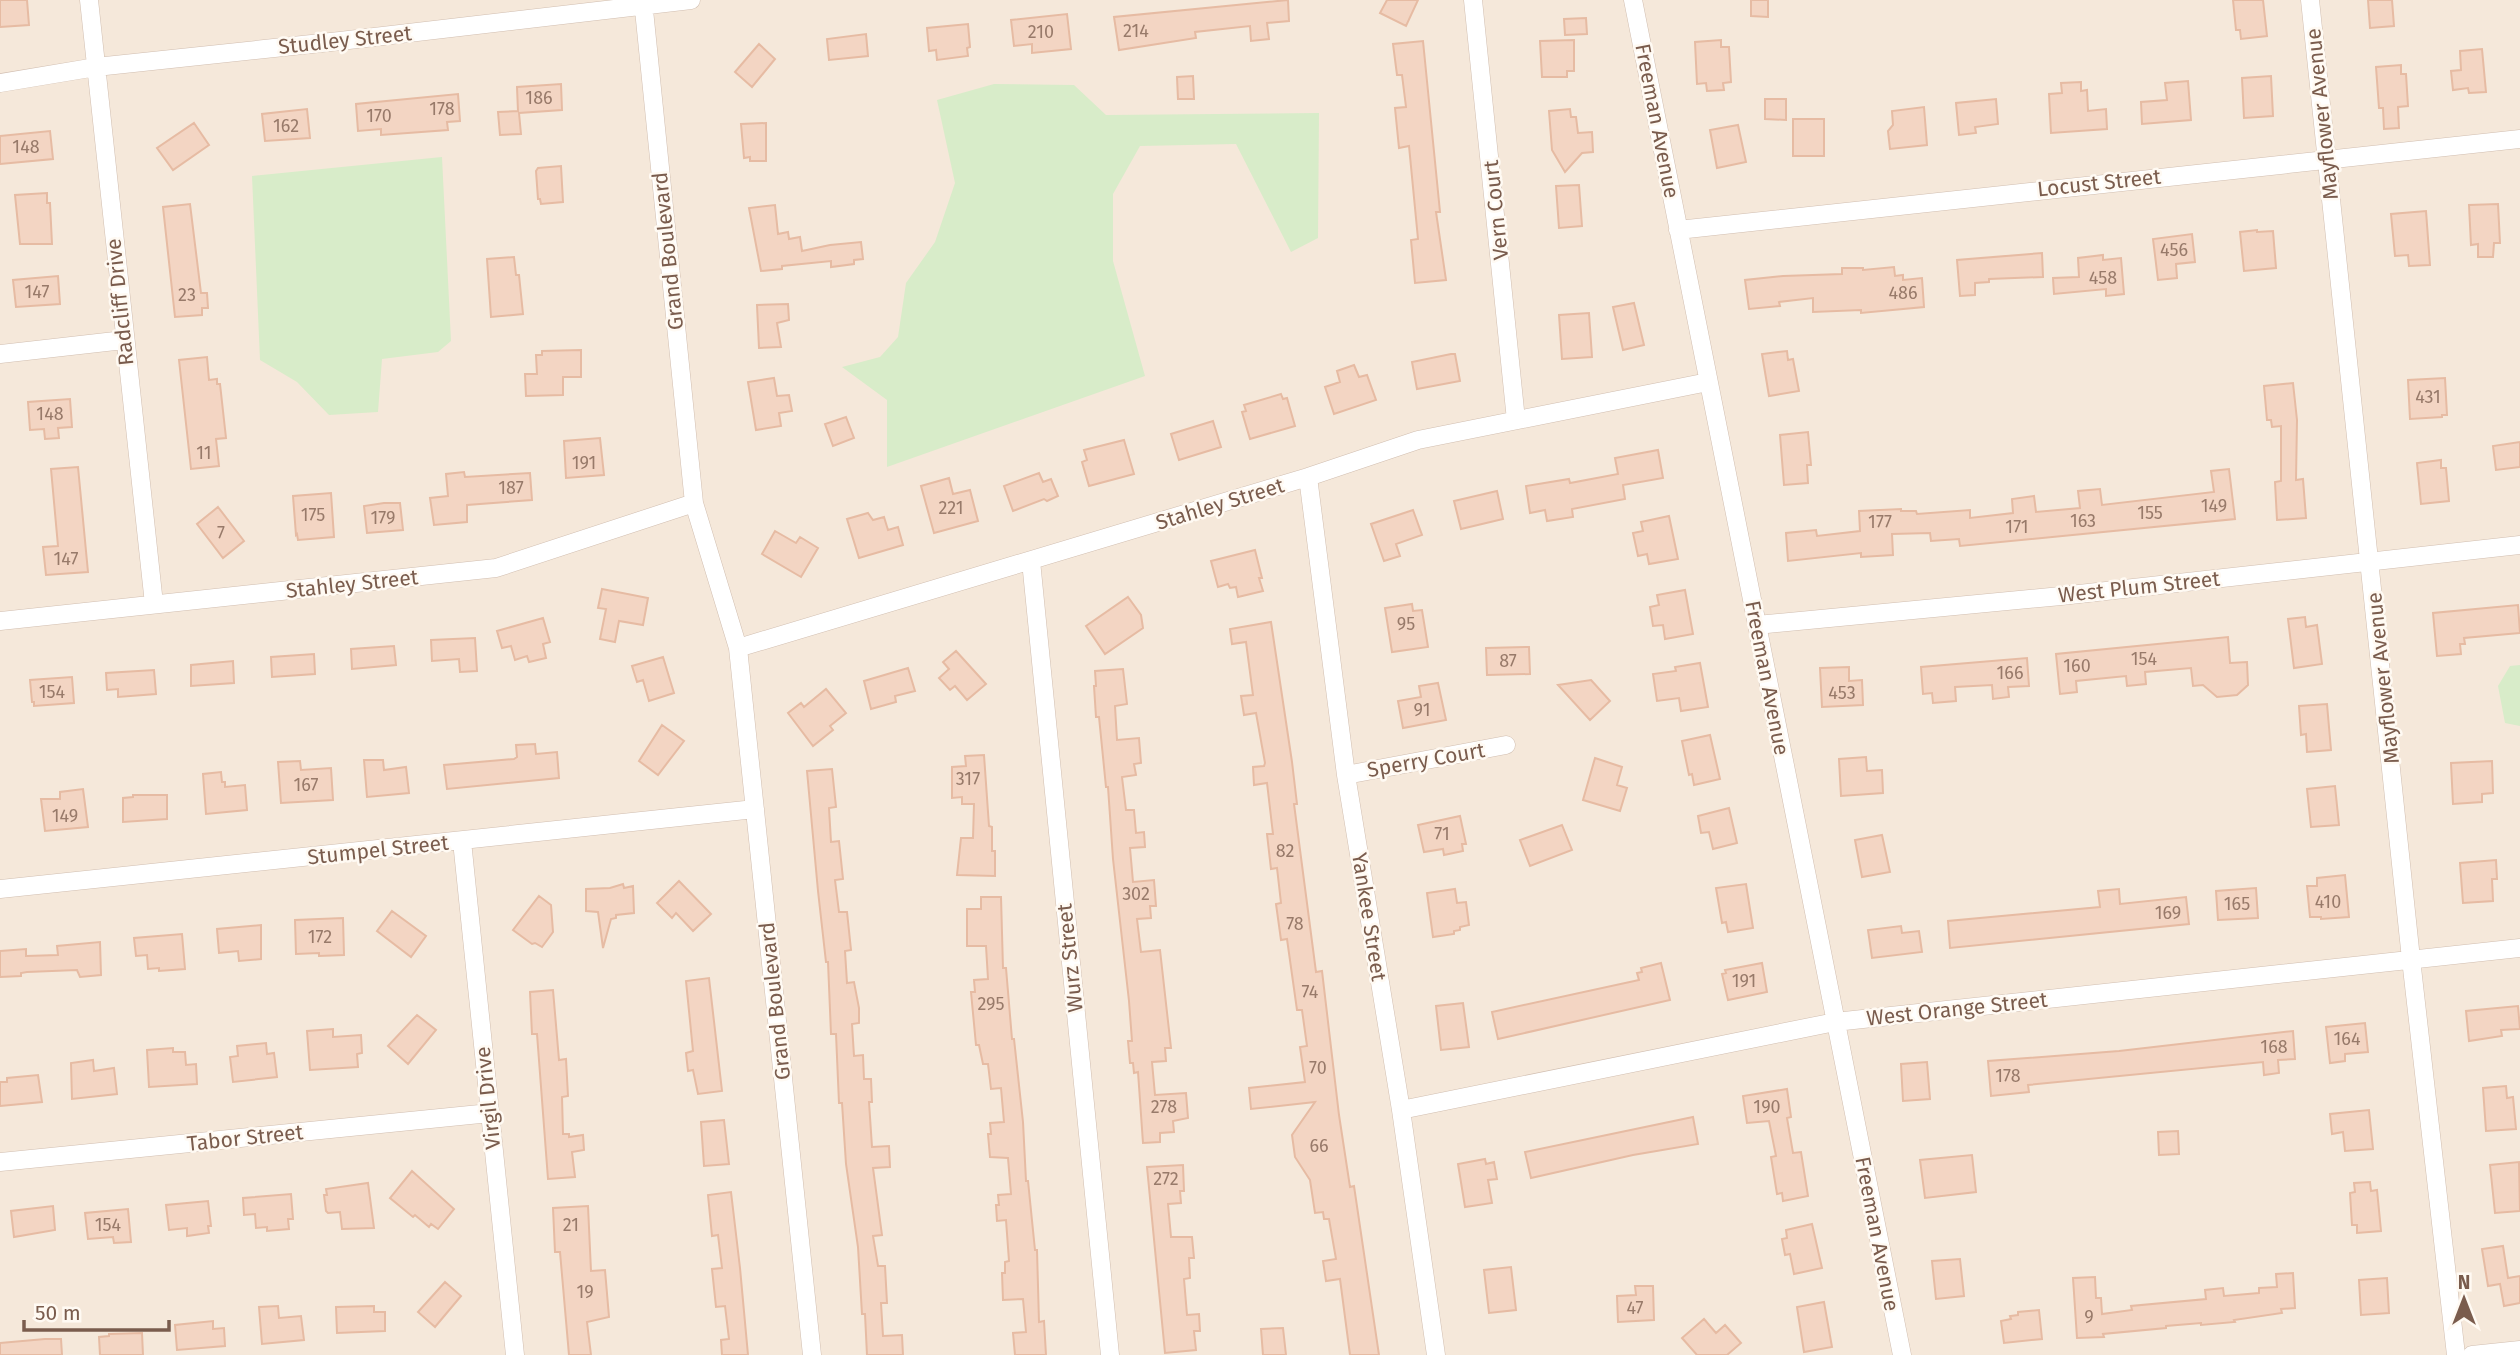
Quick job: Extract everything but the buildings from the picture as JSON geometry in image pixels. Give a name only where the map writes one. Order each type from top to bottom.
[{"type":"street","name":"Radcliff Drive","points":[[89,0],[154,604]]},
{"type":"street","name":"Studley Street","points":[[0,83],[96,66],[340,41],[643,3],[691,0]]},
{"type":"street","name":"Vern Court","points":[[1473,0],[1516,420]]},
{"type":"street","name":"Freeman Avenue","points":[[1633,0],[1902,1355]]},
{"type":"street","name":"Mayflower Avenue","points":[[2310,0],[2411,959],[2456,1355]]},
{"type":"street","name":"Grand Boulevard","points":[[643,3],[694,503],[738,648],[812,1355]]},
{"type":"street","name":"Locust Street","points":[[1678,230],[2520,139]]},
{"type":"street","points":[[0,354],[124,341]]},
{"type":"street","name":"Stahley Street","points":[[738,648],[1308,477],[1418,440],[1708,382]]},
{"type":"street","name":"Yankee Street","points":[[1308,477],[1346,775],[1401,1110],[1436,1355]]},
{"type":"street","name":"Stahley Street","points":[[0,621],[496,568],[694,503]]},
{"type":"street","name":"West Plum Street","points":[[1757,625],[2061,596],[2520,545]]},
{"type":"street","name":"Wurz Street","points":[[1031,561],[1110,1355]]},
{"type":"street","name":"Sperry Court","points":[[1346,775],[1506,746]]},
{"type":"street","name":"Stumpel Street","points":[[0,889],[755,809]]},
{"type":"street","name":"Virgil Drive","points":[[462,841],[515,1355]]},
{"type":"street","name":"West Orange Street","points":[[1401,1110],[1835,1022],[2520,948]]},
{"type":"street","name":"Tabor Street","points":[[0,1162],[490,1113]]},
{"type":"street","points":[[2472,1355],[2520,1350]]},
{"type":"shaded area","points":[[0,0],[2520,0],[2520,1355],[0,1355]]},
{"type":"green space","points":[[994,84],[1074,85],[1106,115],[1319,113],[1318,238],[1291,252],[1236,144],[1140,146],[1113,194],[1113,261],[1145,376],[887,467],[887,400],[842,367],[880,357],[898,337],[906,283],[935,242],[955,183],[937,100]]},
{"type":"green space","points":[[442,157],[451,341],[438,352],[382,359],[378,412],[329,415],[297,382],[260,360],[252,176]]},
{"type":"green space","points":[[2520,665],[2520,726],[2505,723],[2498,686],[2510,666]]}]
